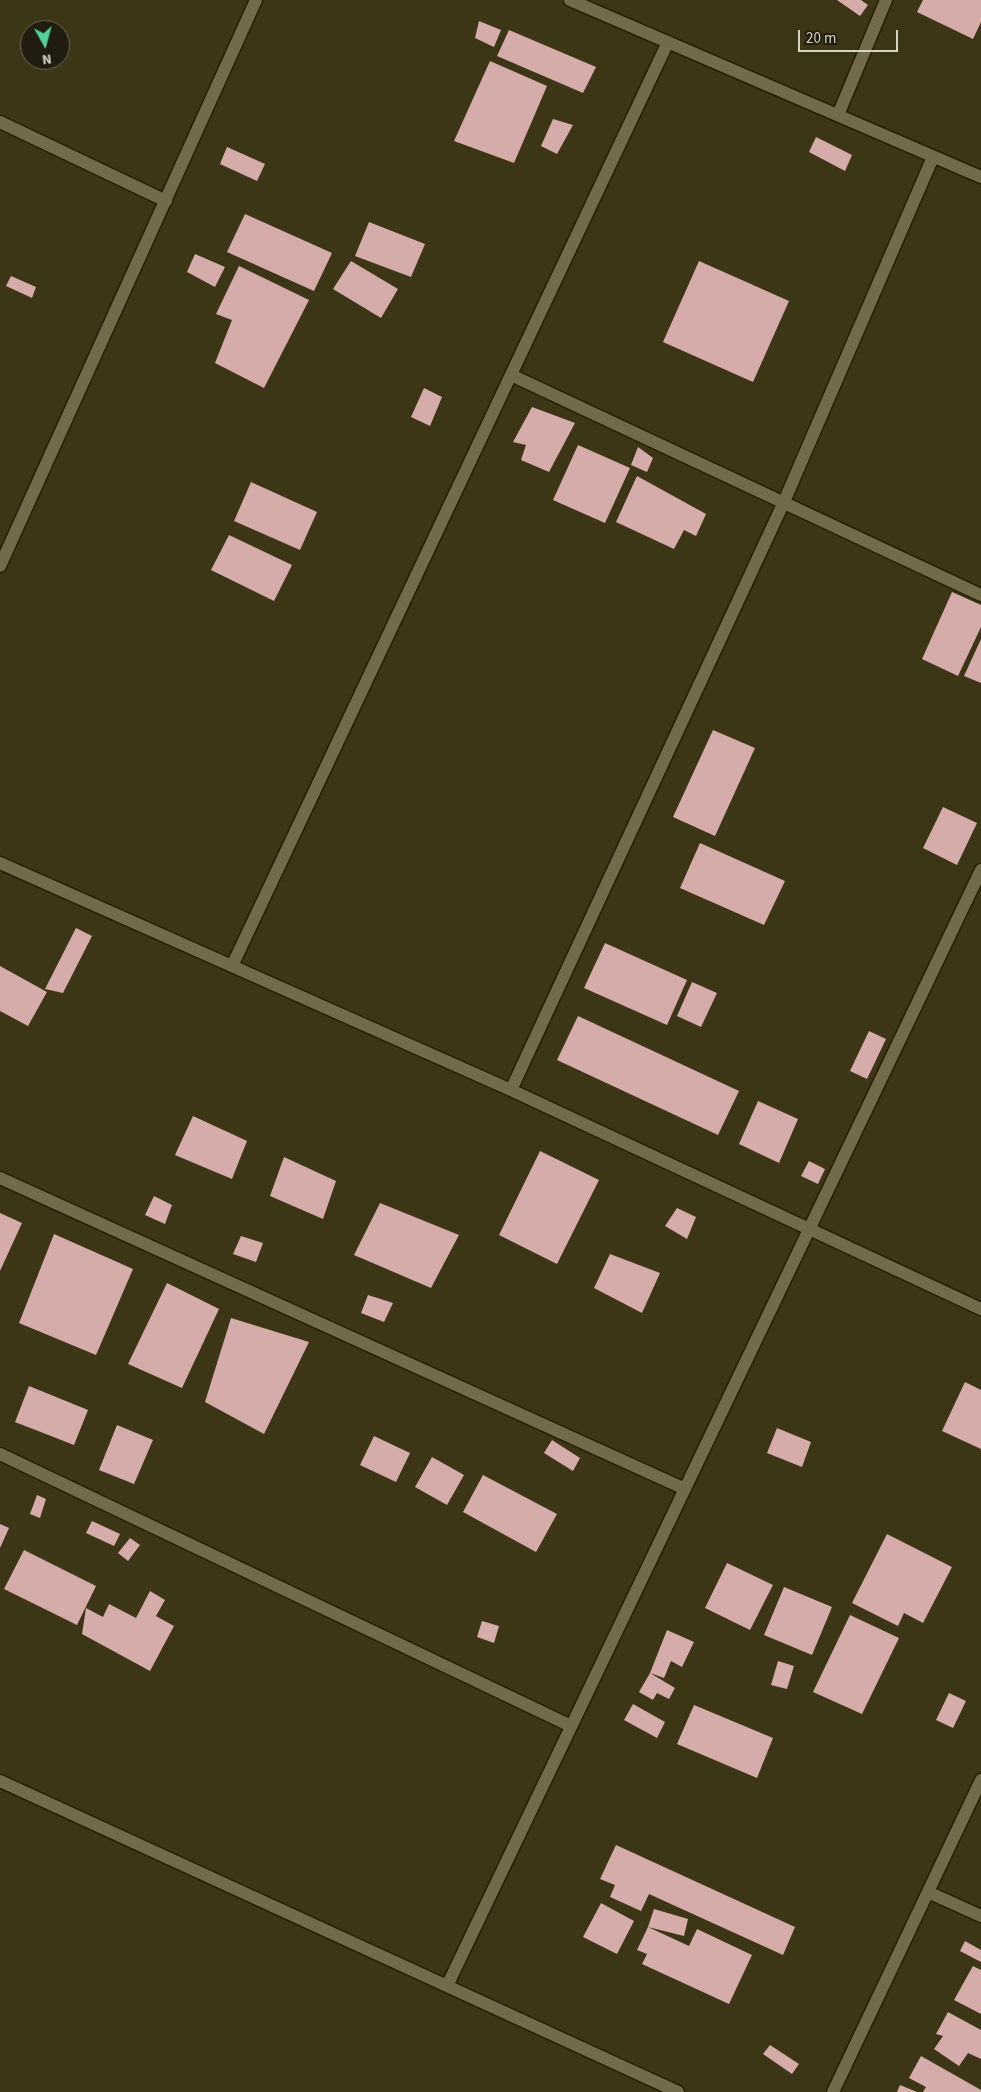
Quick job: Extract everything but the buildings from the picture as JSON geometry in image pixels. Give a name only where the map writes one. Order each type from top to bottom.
[{"type":"street","points":[[0,566],[256,0]]},
{"type":"street","points":[[570,0],[981,177]]},
{"type":"street","points":[[838,115],[886,0]]},
{"type":"street","points":[[232,966],[668,42]]},
{"type":"street","points":[[0,122],[166,201]]},
{"type":"street","points":[[511,1090],[783,504],[933,156]]},
{"type":"street","points":[[511,375],[783,504],[981,595]]},
{"type":"street","points":[[0,863],[511,1090],[981,1309]]},
{"type":"street","points":[[447,1986],[981,870]]},
{"type":"street","points":[[0,1178],[685,1489]]},
{"type":"street","points":[[0,1454],[571,1726]]},
{"type":"street","points":[[833,2092],[981,1780]]},
{"type":"street","points":[[0,1781],[678,2092]]},
{"type":"street","points":[[928,1892],[981,1916]]}]
